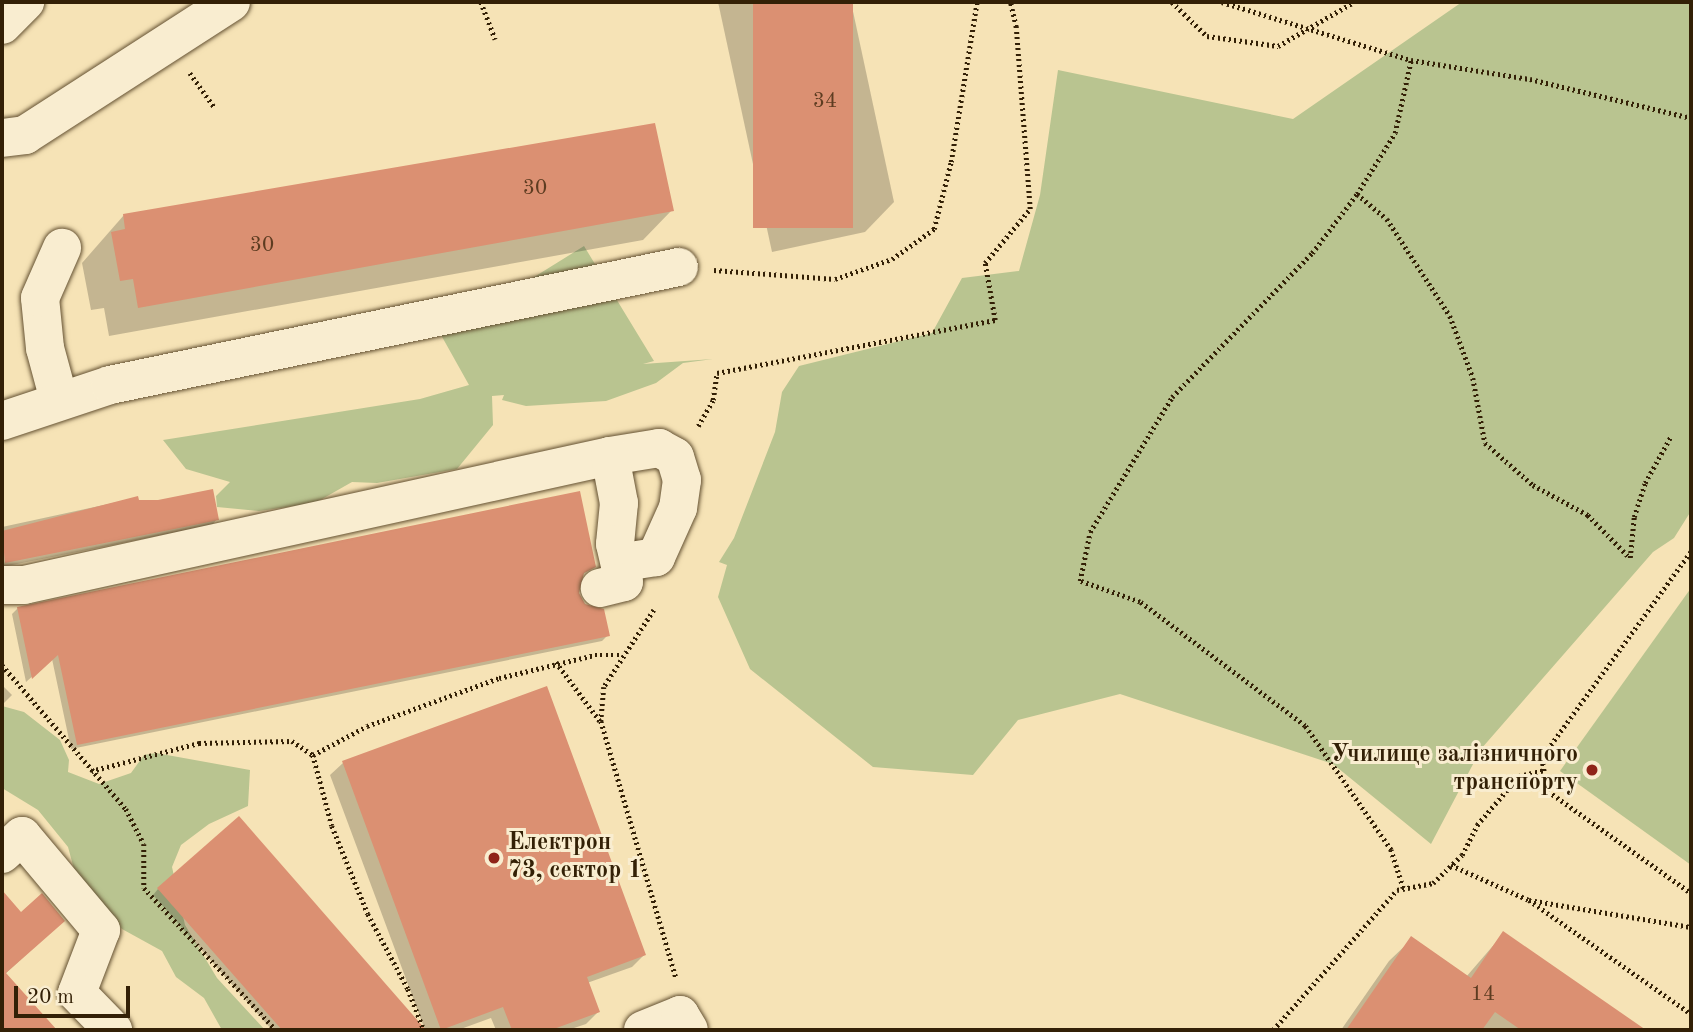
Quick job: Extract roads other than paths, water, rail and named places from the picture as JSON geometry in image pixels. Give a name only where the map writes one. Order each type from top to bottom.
[{"type":"lane","points":[[2,25],[25,2]]},
{"type":"lane","points":[[2,138],[25,135],[231,2]]},
{"type":"lane","points":[[59,400],[45,348],[40,298],[62,248]]},
{"type":"lane","points":[[2,421],[59,400],[124,382],[679,267]]},
{"type":"lane","points":[[2,585],[51,579],[610,456],[659,448],[675,457],[682,480],[678,508],[644,559]]},
{"type":"lane","points":[[600,588],[624,582],[615,544],[619,503],[610,456]]},
{"type":"lane","points":[[2,854],[22,836],[101,930],[77,993],[113,1030]]},
{"type":"lane","points":[[643,1030],[684,1022]]},
{"type":"place","name":"Училище залізничного транспорту","points":[[1592,770]]},
{"type":"place","name":"Електрон 73, сектор 1","points":[[494,858]]}]
